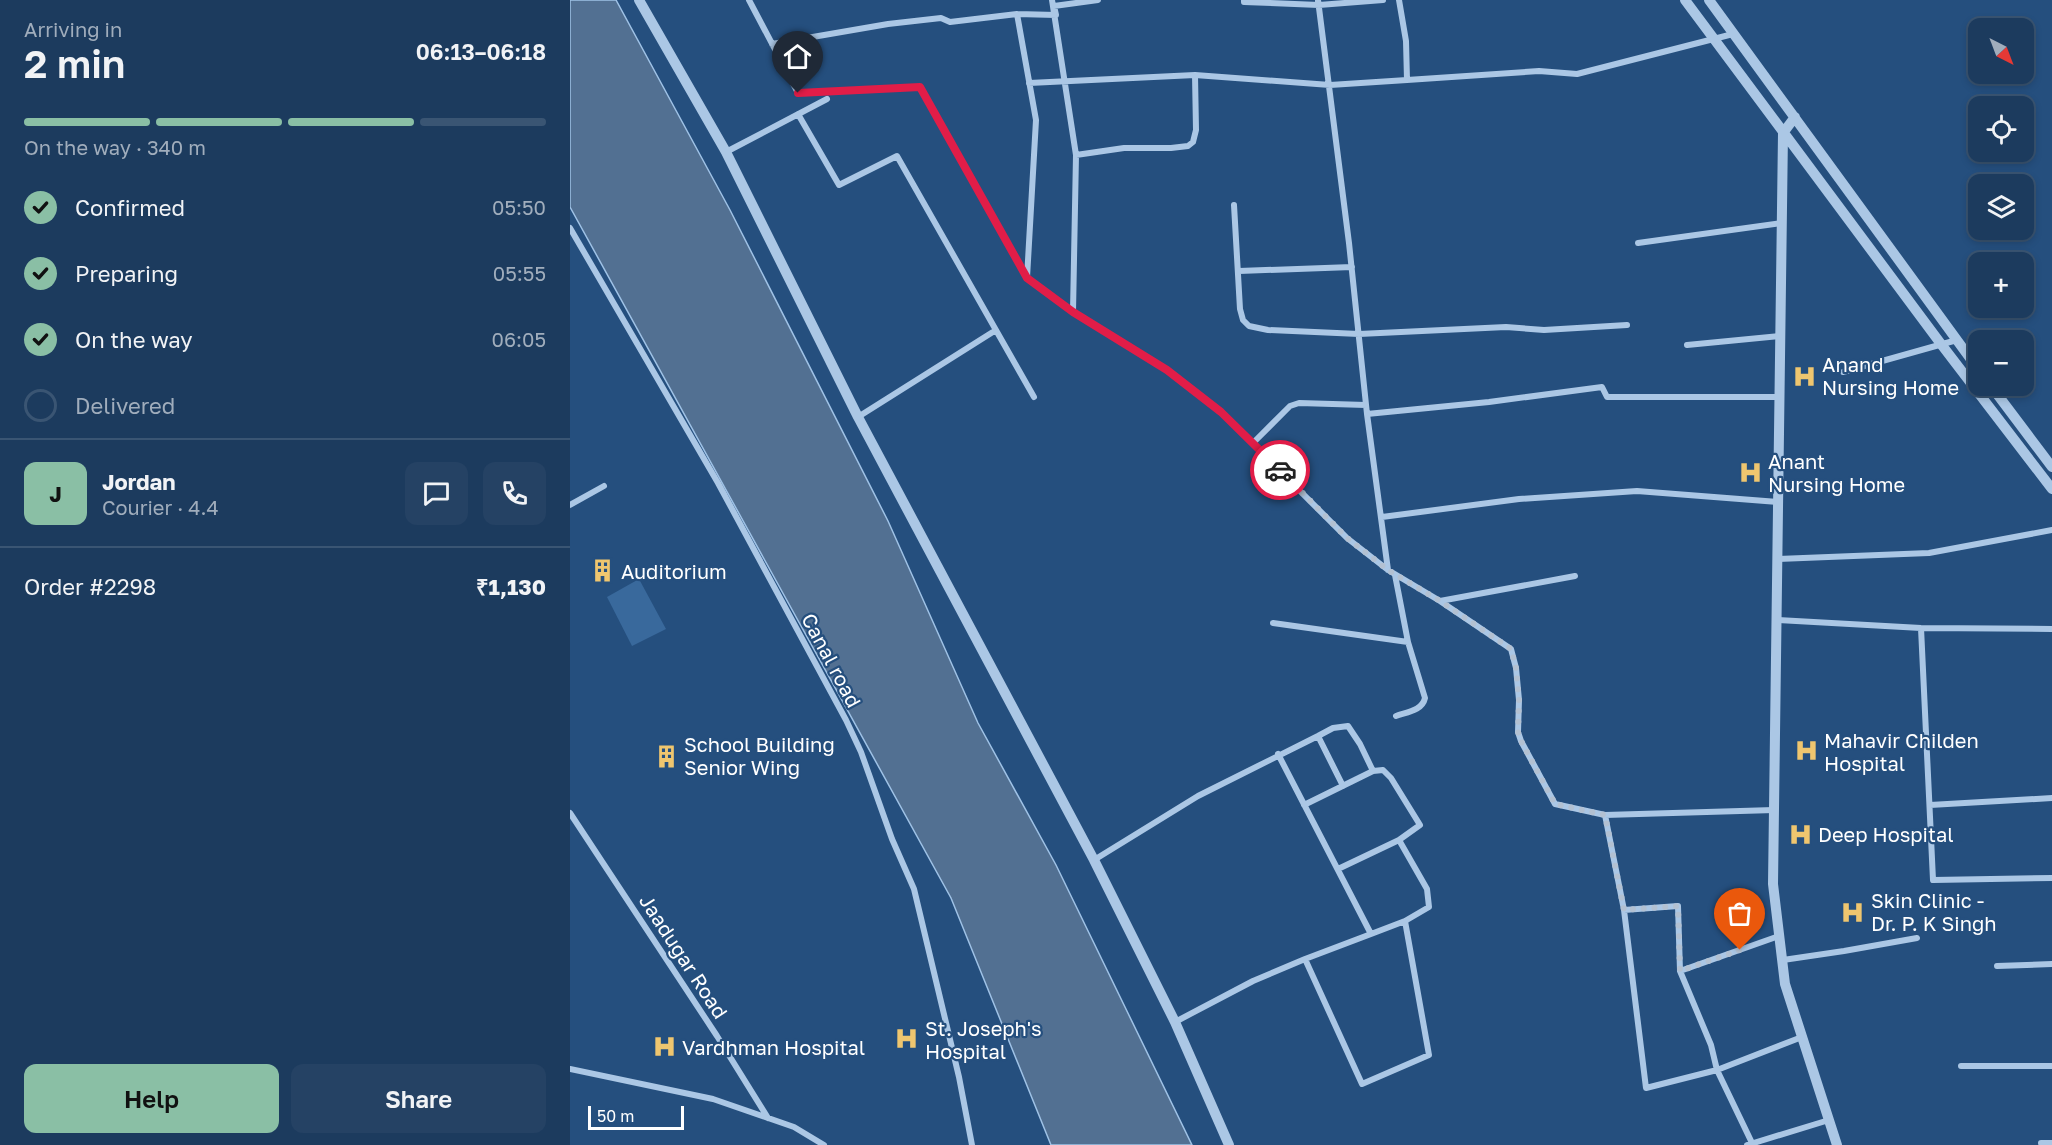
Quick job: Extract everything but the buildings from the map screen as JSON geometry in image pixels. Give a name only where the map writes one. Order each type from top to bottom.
[{"type":"street","points":[[639,0],[726,152],[858,417],[1094,860],[1174,1022],[1229,1145]]},
{"type":"street","points":[[749,0],[798,93],[920,87],[1027,278],[1073,312],[1167,370],[1221,412],[1347,538],[1395,575],[1440,601],[1511,649],[1516,668],[1519,700],[1518,732],[1555,804],[1605,815],[1774,810]]},
{"type":"street","points":[[1052,0],[1056,15]]},
{"type":"street","points":[[1073,312],[1076,154],[1054,6],[1098,0]]},
{"type":"street","points":[[1244,0],[1244,2],[1318,3],[1383,0]]},
{"type":"street","points":[[1399,0],[1406,41],[1407,80]]},
{"type":"street","points":[[1685,0],[2052,489]]},
{"type":"street","points":[[1709,0],[1968,356]]},
{"type":"street","points":[[1318,3],[1330,85],[1367,414],[1388,570]]},
{"type":"street","points":[[772,44],[888,24],[941,18],[950,22],[1017,14],[1056,15]]},
{"type":"street","points":[[1017,14],[1036,120],[1027,278]]},
{"type":"street","points":[[1029,83],[1195,75],[1330,85],[1539,71],[1577,74],[1733,34]]},
{"type":"street","points":[[1076,154],[1125,148],[1188,146],[1193,141],[1196,130],[1195,75]]},
{"type":"street","points":[[726,152],[827,99]]},
{"type":"street","points":[[798,114],[839,185],[897,156],[1034,397]]},
{"type":"street","points":[[1795,117],[1783,133],[1773,884],[1785,984],[1837,1145]]},
{"type":"street","points":[[1234,205],[1240,309],[1243,320],[1249,326],[1268,330],[1359,334],[1506,327],[1544,330],[1627,325]]},
{"type":"street","points":[[1638,243],[1782,223]]},
{"type":"street","name":"Canal road","points":[[570,228],[718,483],[861,752],[892,839],[914,889],[959,1077],[972,1145]]},
{"type":"street","points":[[1239,271],[1352,267]]},
{"type":"street","points":[[858,417],[996,330]]},
{"type":"street","points":[[1687,345],[1780,336]]},
{"type":"street","points":[[1843,372],[1956,340]]},
{"type":"street","points":[[1367,414],[1489,402],[1602,387],[1607,396],[1780,398]]},
{"type":"street","points":[[1999,396],[2052,467]]},
{"type":"street","points":[[1253,443],[1290,406],[1299,403],[1366,405]]},
{"type":"street","points":[[570,505],[604,486]]},
{"type":"street","points":[[1382,517],[1519,499],[1637,491],[1778,502]]},
{"type":"street","points":[[1778,559],[1929,553],[2052,530]]},
{"type":"street","points":[[1395,575],[1408,642],[1425,699],[1424,704],[1419,708],[1396,716]]},
{"type":"street","points":[[1440,601],[1575,576]]},
{"type":"street","points":[[1777,620],[1921,628],[2052,629]]},
{"type":"street","points":[[1274,624],[1408,642]]},
{"type":"street","points":[[1921,628],[1933,880],[2052,878]]},
{"type":"street","points":[[1094,860],[1198,796],[1333,728],[1348,726],[1373,771]]},
{"type":"street","points":[[1318,736],[1343,786]]},
{"type":"street","points":[[1278,754],[1371,934]]},
{"type":"street","points":[[1304,805],[1373,771],[1383,770],[1391,778],[1420,825],[1400,840],[1338,869]]},
{"type":"street","points":[[1930,805],[2052,798]]},
{"type":"street","name":"Jaadugar Road","points":[[570,813],[717,1036],[768,1118]]},
{"type":"street","points":[[1605,815],[1624,910],[1646,1088],[1717,1070],[1802,1037]]},
{"type":"street","points":[[1174,1022],[1254,981],[1405,921],[1429,907],[1427,889],[1400,840]]},
{"type":"street","points":[[1624,910],[1678,906],[1680,971],[1711,1045],[1717,1070],[1751,1144],[1829,1119]]},
{"type":"street","points":[[1305,959],[1362,1084],[1429,1055],[1405,921]]},
{"type":"street","points":[[1680,971],[1780,936]]},
{"type":"street","points":[[1782,960],[1917,938]]},
{"type":"street","points":[[1998,966],[2052,964]]},
{"type":"street","points":[[1961,1066],[2052,1066]]},
{"type":"street","points":[[570,1068],[713,1099],[794,1127],[824,1145]]},
{"type":"street","points":[[2041,1143],[2052,1143]]},
{"type":"shaded area","points":[[570,0],[616,0],[730,210],[888,521],[978,723],[1056,865],[1192,1145],[1051,1145],[951,898],[570,207]]},
{"type":"shaded area","points":[[639,579],[666,629],[632,646],[607,597]]},
{"type":"way so far","points":[[1280,470],[1347,538],[1388,570],[1440,601],[1511,649],[1516,668],[1519,700],[1518,732],[1521,741],[1555,804],[1605,815],[1624,910],[1678,906],[1680,971],[1740,950]]},
{"type":"place","name":"Anand Nursing Home","points":[[1804,376]]},
{"type":"place","name":"Anant Nursing Home","points":[[1750,473]]},
{"type":"place","name":"Auditorium","points":[[603,571]]},
{"type":"place","name":"Mahavir Childen Hospital","points":[[1806,751]]},
{"type":"place","name":"School Building Senior Wing","points":[[666,756]]},
{"type":"place","name":"Deep Hospital","points":[[1800,834]]},
{"type":"place","name":"Skin Clinic - Dr. P. K Singh","points":[[1853,912]]},
{"type":"place","name":"St. Joseph's Hospital","points":[[907,1039]]},
{"type":"place","name":"Vardhman Hospital","points":[[664,1047]]},
{"type":"route","points":[[798,93],[920,87],[1027,278],[1073,312],[1167,370],[1221,412],[1280,470]]}]
